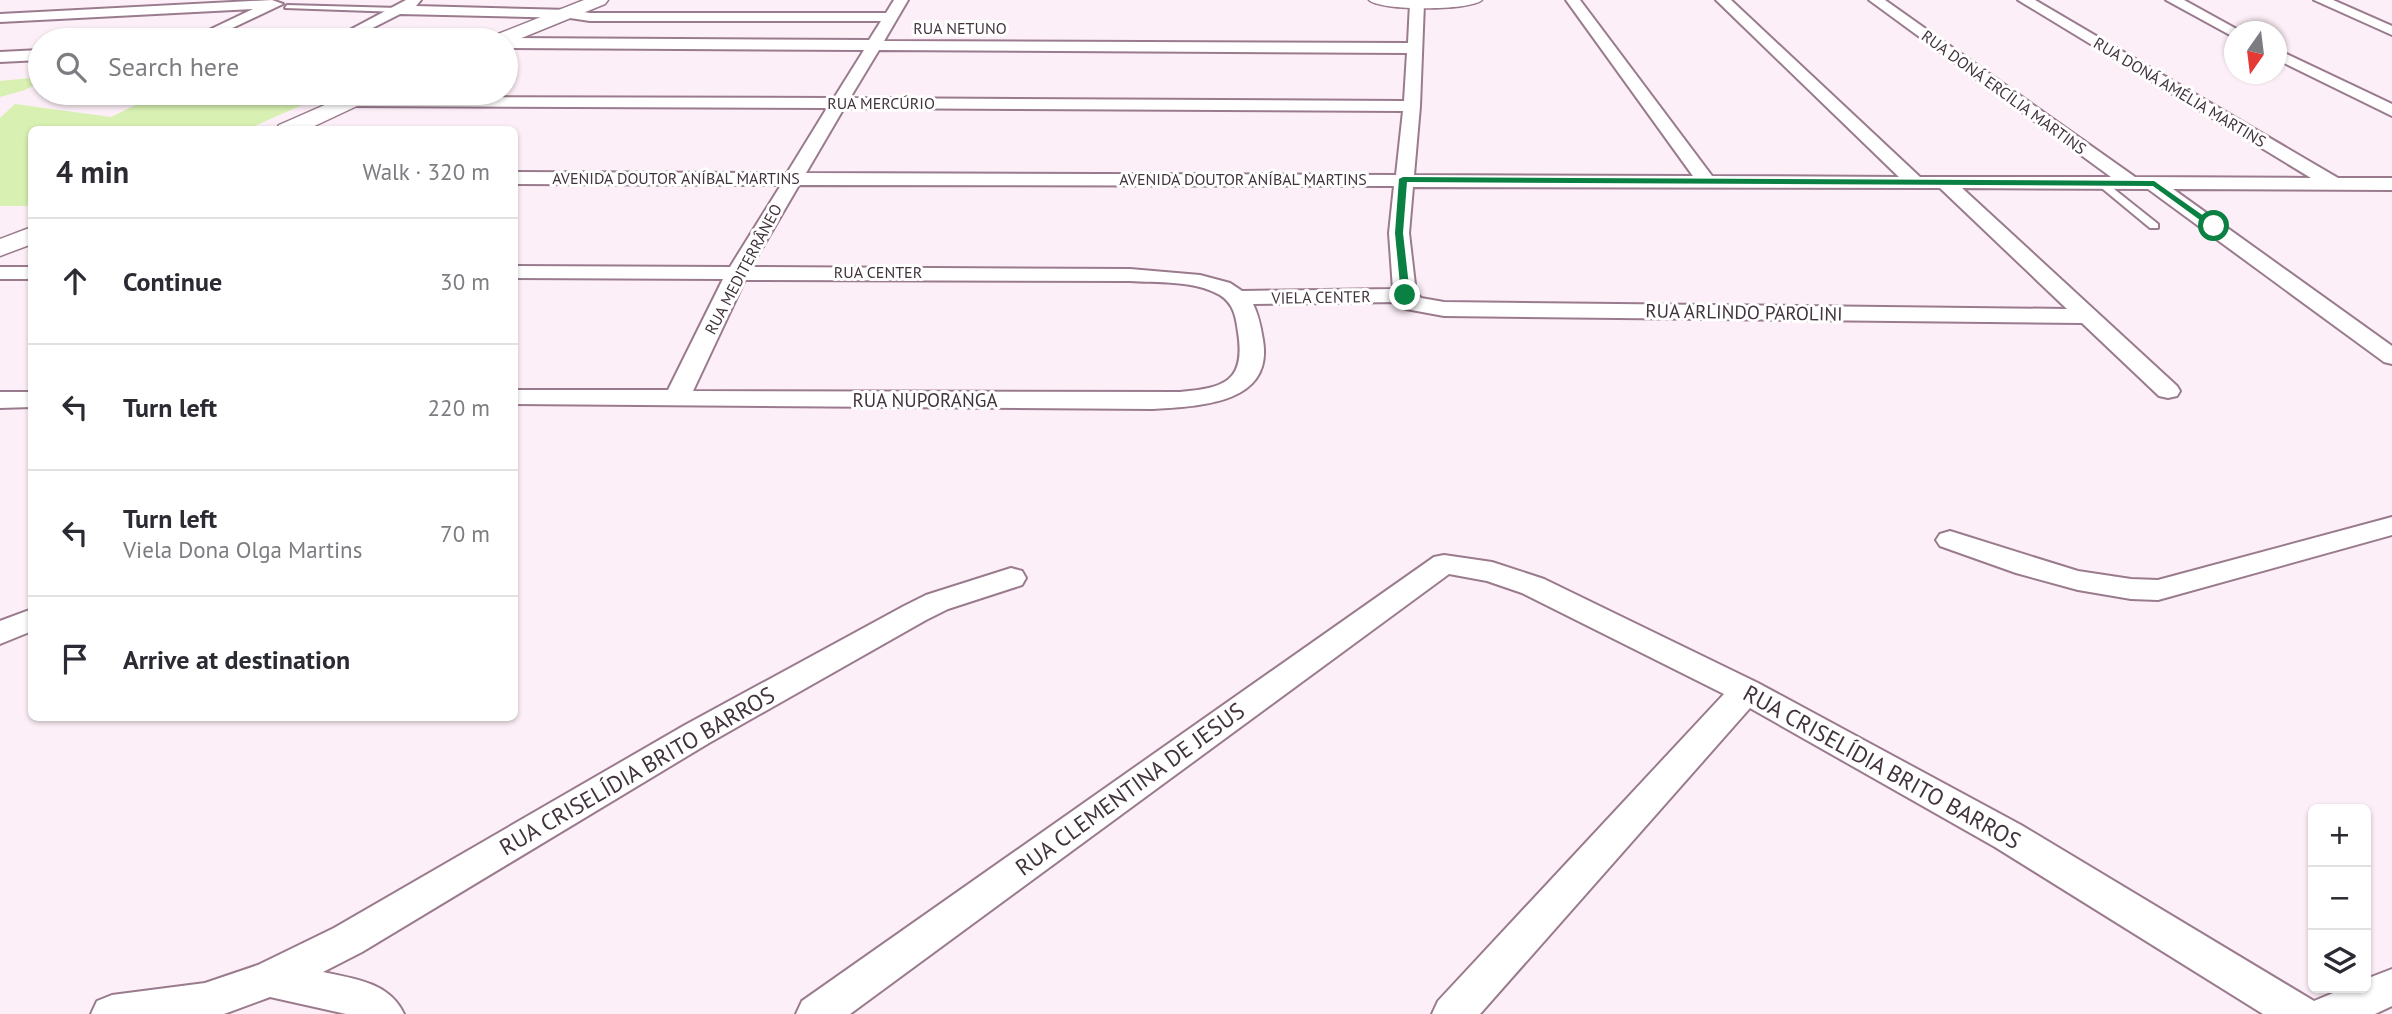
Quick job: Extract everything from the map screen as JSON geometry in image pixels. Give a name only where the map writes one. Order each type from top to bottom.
[{"type":"street","points":[[155,10],[169,0]]},
{"type":"street","points":[[189,0],[209,7]]},
{"type":"street","points":[[362,28],[418,0]]},
{"type":"street","points":[[518,33],[599,0]]},
{"type":"street","name":"RUA MEDITERRÂNEO","points":[[677,398],[738,271],[842,103],[901,0]]},
{"type":"street","points":[[1378,0],[1418,3],[1472,0]]},
{"type":"street","points":[[1573,0],[1705,180]]},
{"type":"street","points":[[1723,0],[1915,181]]},
{"type":"street","name":"RUA DONÁ ERCÍLIA MARTINS","points":[[1877,0],[2132,184]]},
{"type":"street","name":"RUA DONÁ AMÉLIA MARTINS","points":[[2025,0],[2334,184]]},
{"type":"street","points":[[2173,0],[2224,26]]},
{"type":"street","points":[[2321,0],[2392,31]]},
{"type":"street","points":[[1405,295],[1399,233],[1412,106],[1418,3]]},
{"type":"street","points":[[0,18],[283,4]]},
{"type":"street","points":[[224,28],[283,4]]},
{"type":"street","points":[[399,10],[570,14],[590,17],[891,17]]},
{"type":"street","points":[[10,34],[39,16]]},
{"type":"street","name":"RUA NETUNO","points":[[518,43],[1415,48]]},
{"type":"street","points":[[0,57],[28,56]]},
{"type":"street","points":[[2287,57],[2392,111]]},
{"type":"street","name":"RUA MERCÚRIO","points":[[518,99],[1412,106]]},
{"type":"street","points":[[296,126],[342,105]]},
{"type":"street","name":"AVENIDA DOUTOR ANÍBAL MARTINS","points":[[518,178],[2392,184]]},
{"type":"street","points":[[1944,182],[2168,391]]},
{"type":"street","points":[[2154,184],[2392,357]]},
{"type":"street","points":[[1,246],[28,236]]},
{"type":"street","name":"RUA CENTER","points":[[518,272],[1130,275],[1198,281],[1223,288],[1238,298]]},
{"type":"street","points":[[0,273],[28,273]]},
{"type":"street","name":"VIELA CENTER","points":[[1238,298],[1405,295]]},
{"type":"street","name":"RUA ARLINDO PAROLINI","points":[[1405,295],[1415,304],[1444,309],[2087,316]]},
{"type":"street","name":"RUA NUPORANGA","points":[[518,397],[1153,401],[1199,398],[1228,389],[1246,378],[1253,361],[1248,314],[1238,298]]},
{"type":"street","points":[[0,400],[28,399]]},
{"type":"street","points":[[1950,540],[2091,585],[2129,590],[2158,590],[2392,526]]},
{"type":"street","name":"RUA CRISELÍDIA BRITO BARROS","points":[[1444,564],[1492,572],[1532,586],[1746,691],[2008,836],[2299,1014]]},
{"type":"street","name":"RUA CLEMENTINA DE JESUS","points":[[817,1014],[1444,564]]},
{"type":"street","name":"RUA CRISELÍDIA BRITO BARROS","points":[[112,1014],[202,1008],[270,979],[348,940],[698,734],[915,613],[937,602],[1011,578]]},
{"type":"street","points":[[0,633],[28,621]]},
{"type":"street","points":[[1453,1014],[1746,691]]},
{"type":"street","points":[[270,979],[363,999],[383,1014]]},
{"type":"street","points":[[2329,1014],[2392,986]]},
{"type":"lane","points":[[283,4],[399,10]]},
{"type":"lane","points":[[2101,183],[2154,226]]},
{"type":"green space","points":[[28,78],[28,88],[0,97],[0,81]]},
{"type":"green space","points":[[15,104],[111,117],[136,105],[302,105],[255,126],[28,126],[28,206],[0,206],[0,118]]},
{"type":"route","points":[[1405,295],[1399,233],[1403,179],[2154,184],[2214,226]]}]
